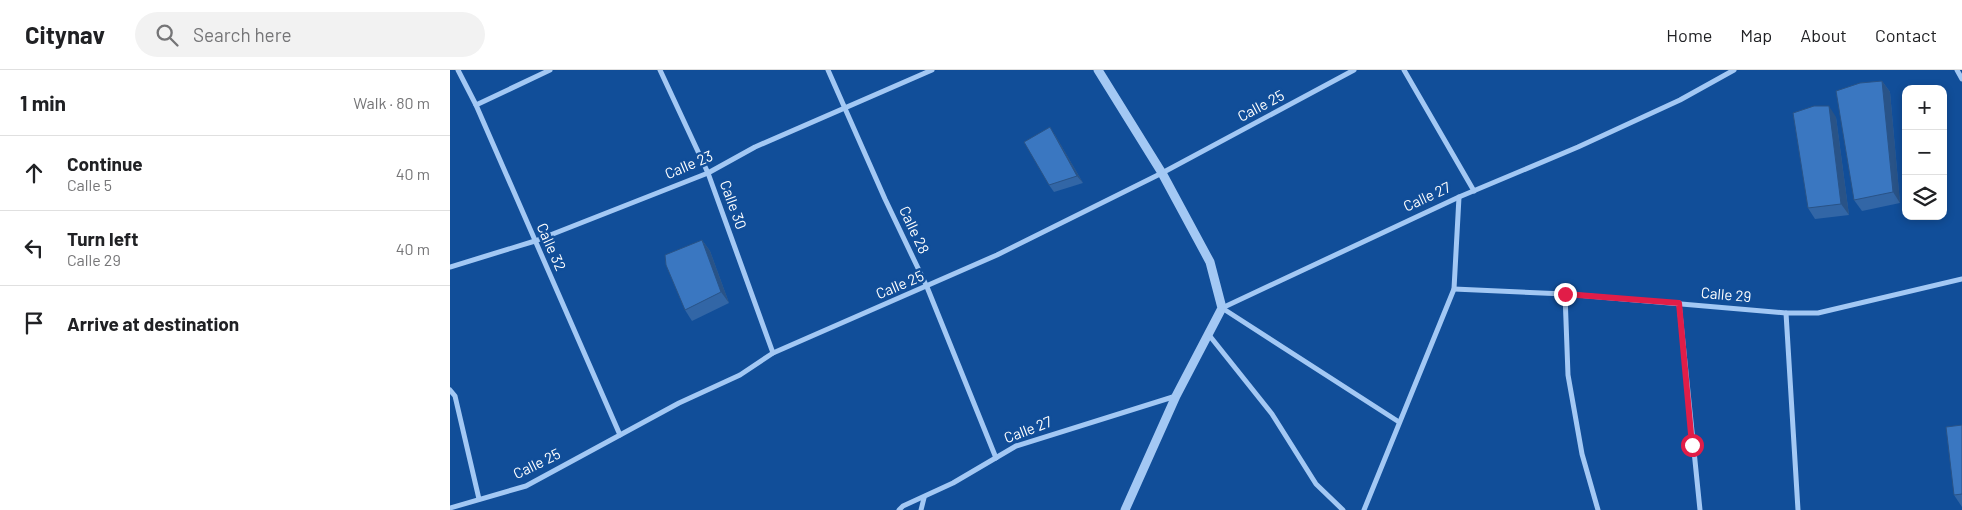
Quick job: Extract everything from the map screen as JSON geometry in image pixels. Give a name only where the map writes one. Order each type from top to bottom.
[{"type":"street","name":"Calle 32","points":[[458,70],[476,105],[620,435]]},
{"type":"street","points":[[476,105],[550,70]]},
{"type":"street","name":"Calle 30","points":[[660,70],[708,172],[773,353]]},
{"type":"street","name":"Calle 28","points":[[828,70],[927,287],[996,458]]},
{"type":"street","name":"Calle 23","points":[[450,267],[535,241],[708,172],[755,147],[932,70]]},
{"type":"street","points":[[1098,70],[1162,173],[1210,262],[1222,308],[1176,396],[1125,510]]},
{"type":"street","name":"Calle 25","points":[[450,508],[526,486],[679,403],[740,375],[773,353],[997,255],[1162,173],[1354,70]]},
{"type":"street","points":[[1404,70],[1474,191]]},
{"type":"street","name":"Calle 27","points":[[1222,308],[1459,197],[1578,147],[1680,100],[1734,70]]},
{"type":"street","points":[[1957,70],[1962,79]]},
{"type":"street","points":[[1371,510],[1365,508],[1454,289],[1459,197]]},
{"type":"street","name":"Calle 29","points":[[1454,289],[1565,294],[1786,313],[1818,313],[1962,279]]},
{"type":"street","points":[[1565,294],[1568,375],[1582,454],[1598,510]]},
{"type":"street","points":[[1679,303],[1700,510]]},
{"type":"street","points":[[1222,308],[1399,422]]},
{"type":"street","points":[[1786,313],[1798,510]]},
{"type":"street","points":[[1209,335],[1272,414],[1316,484],[1342,510]]},
{"type":"street","points":[[450,390],[455,396],[479,500]]},
{"type":"street","name":"Calle 27","points":[[899,510],[903,506],[924,498],[1016,446],[1176,396]]},
{"type":"street","points":[[921,510],[924,498]]},
{"type":"building","points":[[1882,81],[1893,192],[1854,200],[1836,91],[1860,83]]},
{"type":"building","points":[[1814,106],[1829,106],[1841,204],[1808,208],[1793,113]]},
{"type":"building","points":[[1050,127],[1077,176],[1049,185],[1024,142]]},
{"type":"building","points":[[702,240],[721,292],[685,310],[666,265],[665,255]]},
{"type":"building","points":[[1962,425],[1962,494],[1954,495],[1946,427]]},
{"type":"route","points":[[1565,294],[1679,303],[1692,445]]}]
